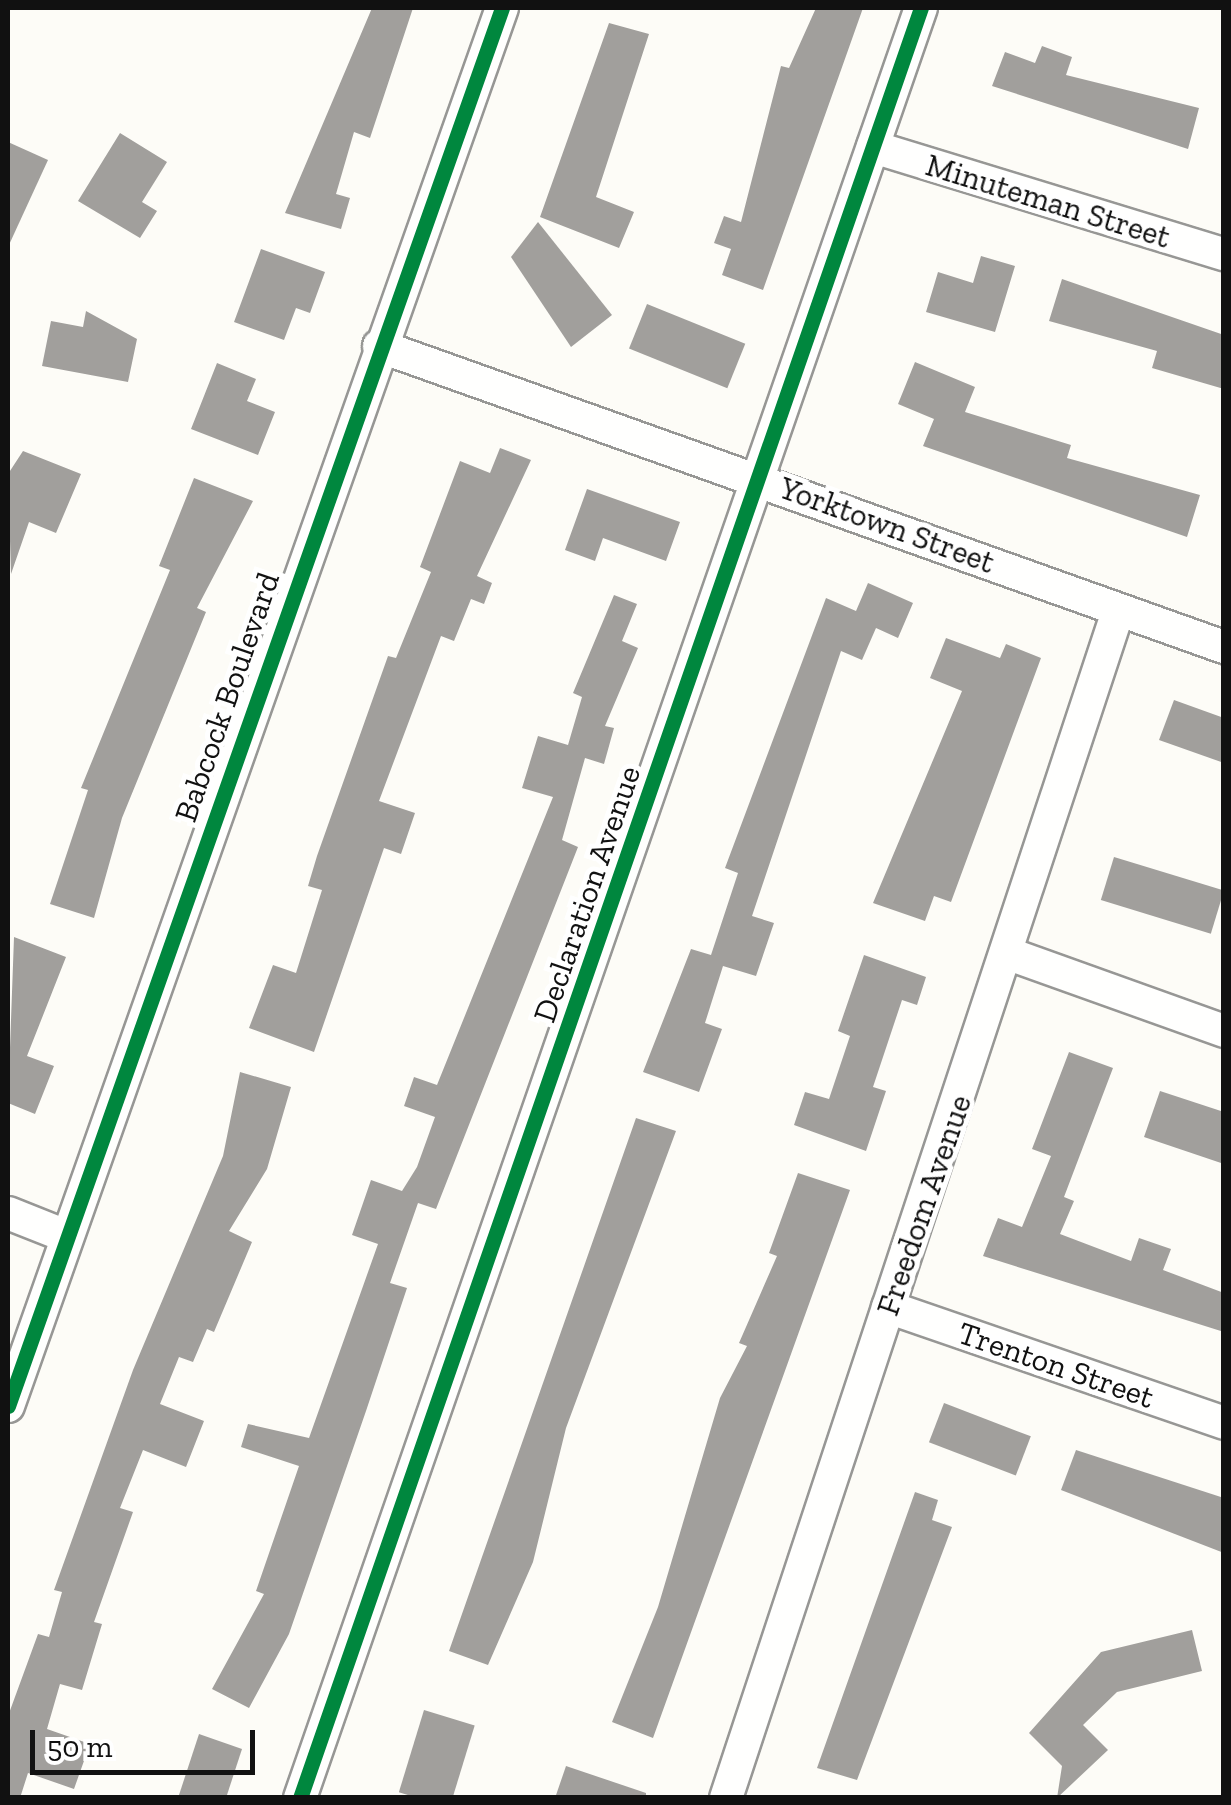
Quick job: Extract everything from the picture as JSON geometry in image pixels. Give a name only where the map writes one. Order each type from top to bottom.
[{"type":"street","name":"Babcock Boulevard","points":[[8,1406],[502,8]]},
{"type":"street","name":"Declaration Avenue","points":[[300,1798],[762,478],[921,8]]},
{"type":"street","name":"Minuteman Street","points":[[873,148],[1224,254]]},
{"type":"street","name":"Yorktown Street","points":[[380,346],[762,478],[1224,647]]},
{"type":"street","name":"Freedom Avenue","points":[[726,1798],[888,1307],[1012,954],[1118,611]]},
{"type":"street","points":[[1012,954],[1224,1031]]},
{"type":"street","points":[[8,1213],[66,1236]]},
{"type":"street","name":"Trenton Street","points":[[888,1307],[1224,1422]]},
{"type":"building","points":[[372,8],[413,8],[370,138],[354,132],[336,194],[350,198],[341,229],[285,213]]},
{"type":"building","points":[[816,8],[863,8],[763,290],[722,275],[731,249],[714,243],[724,216],[741,222],[781,66],[789,68]]},
{"type":"building","points":[[609,23],[649,34],[596,197],[634,212],[619,248],[540,217]]},
{"type":"building","points":[[1042,46],[1072,57],[1066,75],[1199,108],[1188,149],[992,86],[1005,52],[1035,63]]},
{"type":"building","points":[[120,133],[167,162],[142,202],[157,211],[140,238],[78,201]]},
{"type":"building","points":[[8,142],[48,160],[8,247]]},
{"type":"building","points":[[538,222],[612,315],[571,347],[511,257]]},
{"type":"building","points":[[261,249],[325,272],[310,313],[296,308],[284,340],[234,322]]},
{"type":"building","points":[[981,256],[1015,266],[995,332],[926,312],[938,272],[973,283]]},
{"type":"building","points":[[1062,279],[1224,335],[1224,389],[1152,368],[1157,351],[1049,321]]},
{"type":"building","points":[[647,304],[745,344],[727,388],[629,349]]},
{"type":"building","points":[[86,311],[137,339],[128,382],[42,366],[51,321],[83,327]]},
{"type":"building","points":[[915,362],[975,387],[965,412],[1071,445],[1067,458],[1200,495],[1187,537],[923,446],[934,419],[898,404]]},
{"type":"building","points":[[217,363],[256,379],[247,401],[275,412],[258,455],[191,429]]},
{"type":"building","points":[[500,448],[531,460],[477,576],[492,583],[484,604],[471,599],[454,641],[441,636],[379,801],[415,813],[401,854],[384,848],[314,1052],[249,1028],[273,965],[296,973],[322,890],[308,886],[317,856],[388,656],[396,658],[431,572],[420,567],[460,461],[490,473]]},
{"type":"building","points":[[23,451],[81,474],[56,533],[29,522],[11,574],[8,474]]},
{"type":"building","points":[[194,478],[253,501],[197,608],[206,612],[122,818],[94,918],[50,904],[88,790],[81,788],[170,570],[159,566]]},
{"type":"building","points":[[587,489],[680,522],[666,561],[603,538],[595,561],[565,550]]},
{"type":"building","points":[[868,583],[913,603],[898,638],[876,628],[862,660],[841,651],[752,916],[774,923],[756,976],[723,966],[705,1023],[722,1029],[699,1092],[643,1072],[691,949],[711,955],[738,873],[725,868],[826,598],[856,611]]},
{"type":"building","points":[[614,595],[637,604],[622,641],[638,648],[605,726],[614,728],[604,764],[585,758],[562,840],[578,847],[436,1209],[418,1203],[390,1283],[407,1288],[366,1411],[289,1634],[249,1708],[212,1689],[264,1594],[256,1591],[299,1466],[241,1447],[248,1424],[309,1438],[378,1244],[352,1235],[371,1180],[402,1191],[417,1167],[435,1117],[404,1106],[414,1077],[437,1085],[553,797],[522,788],[538,736],[568,745],[582,697],[573,693]]},
{"type":"building","points":[[946,638],[1000,658],[1006,644],[1041,658],[951,902],[934,896],[925,921],[873,903],[962,691],[930,678]]},
{"type":"building","points":[[1174,700],[1224,718],[1224,763],[1159,740]]},
{"type":"building","points":[[1114,857],[1224,891],[1211,934],[1101,900]]},
{"type":"building","points":[[14,937],[66,957],[27,1056],[54,1066],[35,1114],[8,1103]]},
{"type":"building","points":[[864,955],[926,977],[917,1005],[902,1000],[873,1087],[886,1091],[866,1151],[794,1125],[805,1092],[829,1099],[850,1036],[838,1031]]},
{"type":"building","points":[[1069,1052],[1113,1068],[1064,1197],[1074,1201],[1060,1234],[1131,1261],[1139,1238],[1171,1249],[1163,1270],[1224,1293],[1224,1332],[983,1256],[998,1218],[1022,1227],[1051,1156],[1032,1149]]},
{"type":"building","points":[[240,1072],[291,1087],[267,1169],[229,1231],[252,1242],[214,1332],[207,1329],[193,1362],[179,1357],[160,1404],[204,1421],[186,1467],[143,1450],[120,1508],[133,1512],[94,1622],[102,1624],[82,1690],[60,1684],[47,1729],[90,1744],[74,1789],[28,1773],[20,1798],[8,1798],[8,1716],[38,1634],[49,1637],[62,1592],[54,1590],[133,1370],[223,1156]]},
{"type":"building","points":[[1160,1091],[1224,1112],[1224,1164],[1144,1137]]},
{"type":"building","points":[[636,1118],[676,1131],[566,1428],[533,1562],[488,1665],[449,1651]]},
{"type":"building","points":[[798,1173],[850,1190],[653,1738],[612,1722],[658,1607],[720,1398],[747,1346],[739,1343],[777,1256],[769,1253]]},
{"type":"building","points":[[944,1403],[1031,1436],[1016,1476],[929,1442]]},
{"type":"building","points":[[1076,1450],[1224,1498],[1224,1553],[1061,1490]]},
{"type":"building","points":[[915,1492],[938,1500],[932,1520],[952,1527],[857,1780],[817,1768]]},
{"type":"building","points":[[1192,1630],[1202,1671],[1117,1692],[1083,1725],[1108,1750],[1057,1798],[1062,1766],[1029,1733],[1101,1652]]},
{"type":"building","points":[[424,1710],[475,1725],[453,1798],[418,1798],[399,1792]]},
{"type":"building","points":[[199,1734],[242,1749],[226,1798],[178,1798]]},
{"type":"building","points":[[566,1766],[646,1793],[646,1798],[555,1798]]},
{"type":"cycle path","points":[[8,1406],[502,8]]},
{"type":"cycle path","points":[[300,1798],[921,8]]}]
